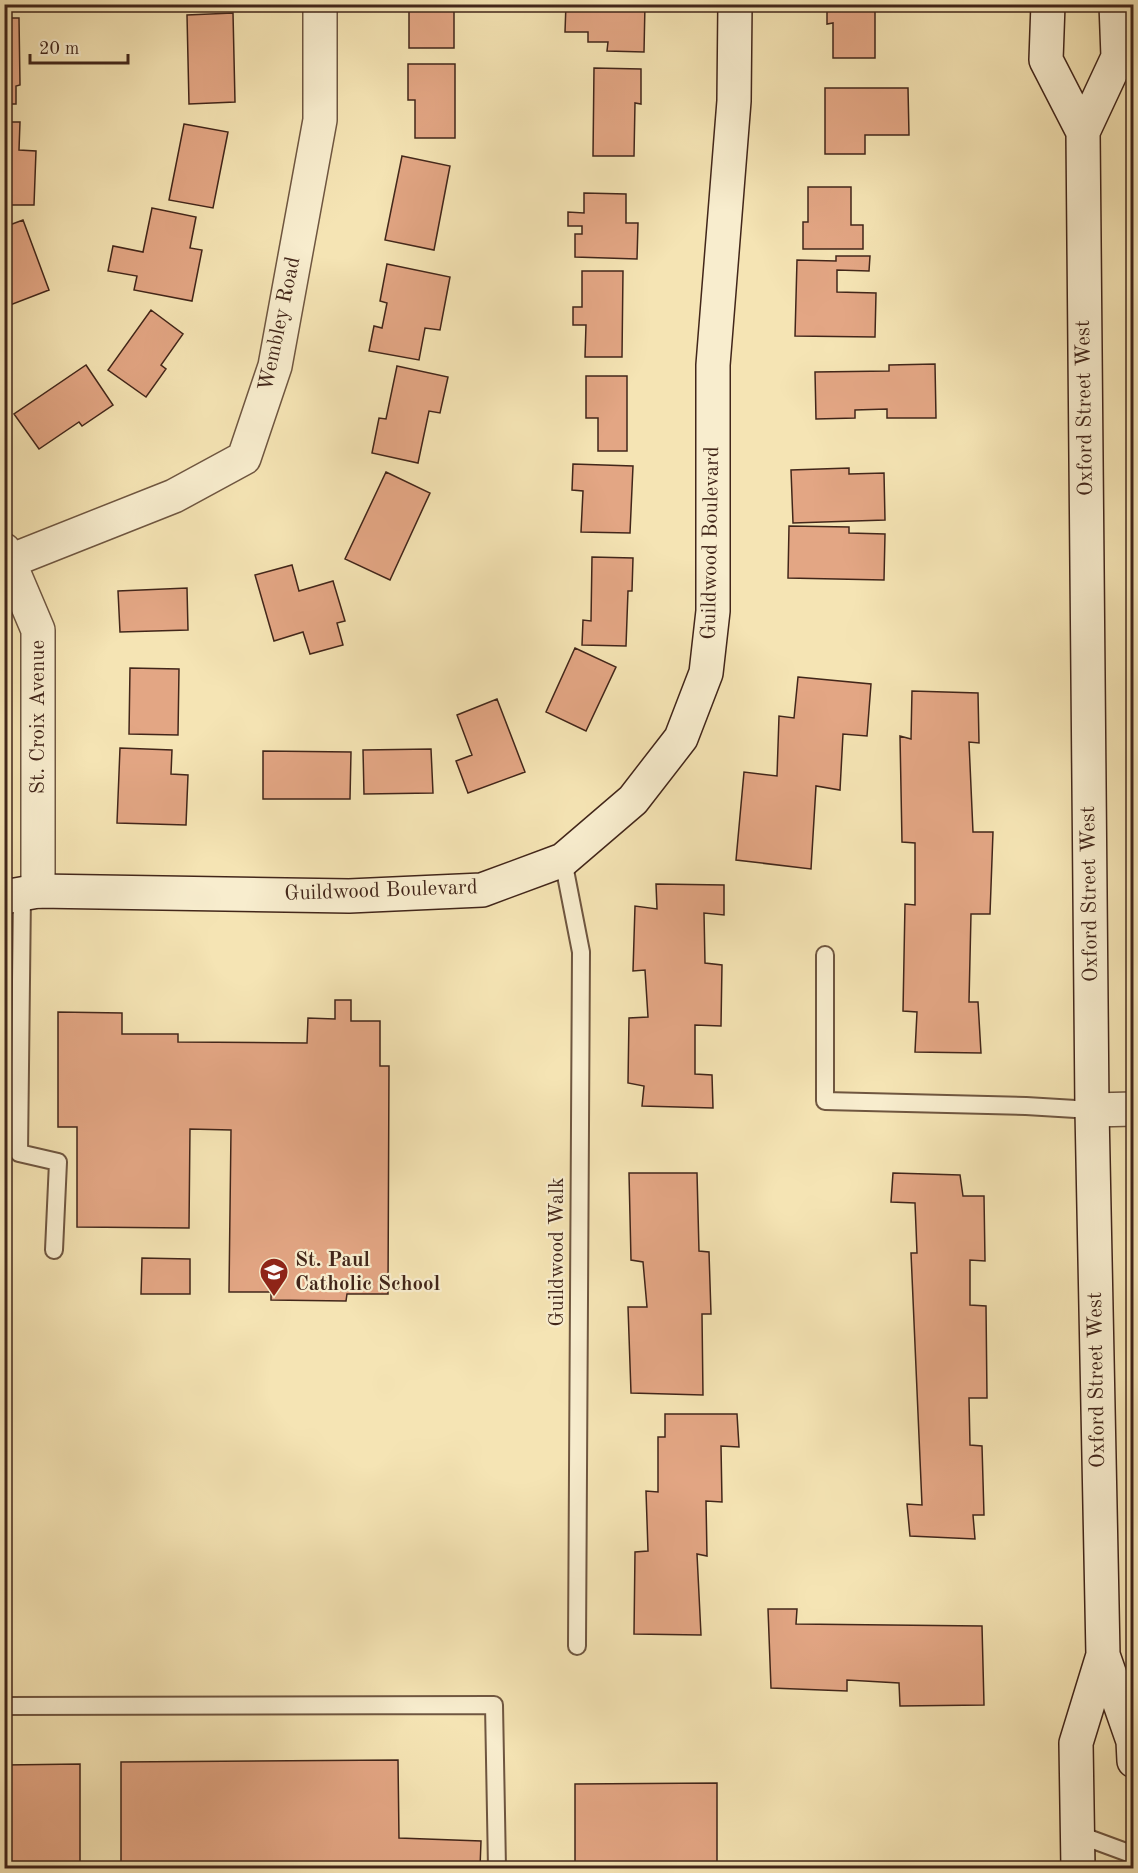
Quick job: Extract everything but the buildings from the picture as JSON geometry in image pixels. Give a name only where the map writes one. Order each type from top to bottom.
[{"type":"street","name":"Wembley Road","points":[[7,556],[174,496],[244,458],[274,366],[320,120],[320,4]]},
{"type":"street","name":"Guildwood Boulevard","points":[[21,894],[349,896],[482,890],[563,860],[633,800],[654,774],[681,738],[706,673],[713,610],[713,365],[734,101],[735,4]]},
{"type":"street","name":"Oxford Street West","points":[[1048,4],[1046,60],[1083,132]]},
{"type":"street","name":"Oxford Street West","points":[[1078,1869],[1076,1743],[1102,1655],[1092,1110],[1083,132],[1118,57],[1116,4]]},
{"type":"street","name":"St. Croix Avenue","points":[[7,556],[38,630],[21,894]]},
{"type":"street","points":[[1092,1110],[1134,1109]]},
{"type":"street","name":"Oxford Street West","points":[[1102,1655],[1133,1741],[1134,1761]]},
{"type":"lane","name":"Guildwood Walk","points":[[563,860],[581,952],[577,1646]]},
{"type":"lane","points":[[21,894],[19,1153],[58,1162],[54,1250]]},
{"type":"lane","points":[[825,956],[825,1101],[1092,1110]]},
{"type":"lane","points":[[4,1706],[494,1705],[497,1869]]},
{"type":"lane","points":[[1077,1834],[1134,1855]]},
{"type":"place","name":"St. Paul Catholic School","points":[[274,1298]]}]
